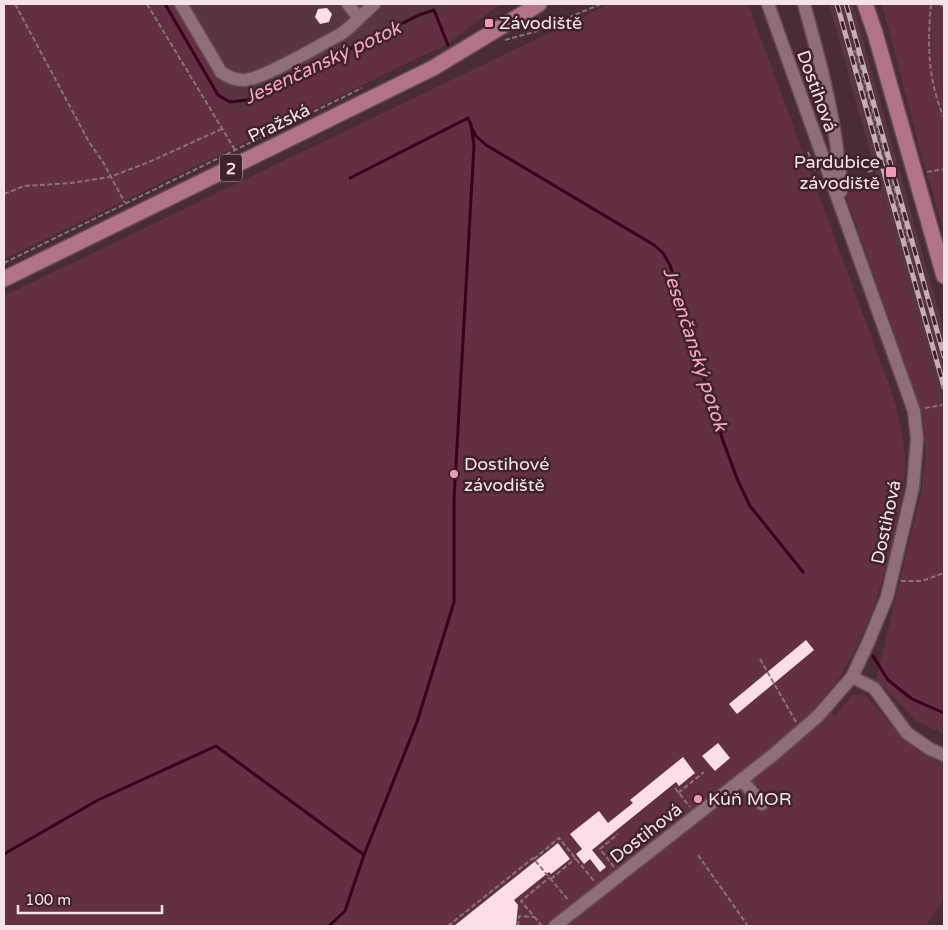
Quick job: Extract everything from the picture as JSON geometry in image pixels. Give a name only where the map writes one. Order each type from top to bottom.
[{"type":"main road","name":"Pražská","points":[[4,279],[433,68],[473,46],[539,4]]},
{"type":"main road","points":[[864,4],[875,33]]},
{"type":"main road","points":[[868,4],[944,276]]},
{"type":"street","points":[[181,4],[221,72],[229,78],[244,81],[261,76],[340,34],[374,4]]},
{"type":"street","points":[[348,4],[359,18]]},
{"type":"street","name":"Dostihová","points":[[555,926],[742,780],[818,716],[852,677],[887,597],[892,579],[913,487],[917,439],[914,411],[768,4]]},
{"type":"street","points":[[804,4],[832,117],[841,191]]},
{"type":"street","points":[[852,677],[874,688],[907,733],[930,749],[944,755]]},
{"type":"street","points":[[742,780],[762,804]]},
{"type":"path","points":[[15,4],[89,142],[103,162],[125,203]]},
{"type":"path","points":[[147,4],[224,128],[235,150]]},
{"type":"path","points":[[502,40],[534,32],[601,4]]},
{"type":"path","points":[[931,4],[928,50],[932,81],[944,118]]},
{"type":"path","points":[[940,4],[944,7]]},
{"type":"path","points":[[853,52],[856,52],[909,241],[906,242],[885,167],[853,52]]},
{"type":"path","points":[[4,262],[365,87]]},
{"type":"path","points":[[4,194],[24,186],[71,183],[110,177],[149,162],[224,128]]},
{"type":"path","points":[[868,172],[885,167]]},
{"type":"path","points":[[923,172],[944,169]]},
{"type":"path","points":[[914,411],[942,405]]},
{"type":"path","points":[[892,579],[922,582],[944,573]]},
{"type":"path","points":[[760,659],[802,730]]},
{"type":"path","points":[[678,793],[704,772]]},
{"type":"path","points":[[675,788],[693,811]]},
{"type":"path","points":[[617,870],[600,849],[618,834]]},
{"type":"path","points":[[448,926],[559,838],[598,886]]},
{"type":"path","points":[[698,855],[748,926]]},
{"type":"path","points":[[542,926],[521,901],[576,858]]},
{"type":"path","points":[[534,859],[573,905]]},
{"type":"path","points":[[518,926],[519,916],[534,917]]},
{"type":"shaded area","points":[[4,4],[173,4],[236,114],[459,4],[502,4],[449,43],[4,259]]},
{"type":"shaded area","points":[[173,4],[460,4],[236,114]]},
{"type":"shaded area","name":"Dostihové závodiště","points":[[609,4],[748,4],[891,390],[902,434],[905,469],[892,544],[875,602],[860,640],[841,675],[820,702],[835,716],[852,695],[865,695],[895,730],[919,752],[944,764],[944,898],[926,926],[4,926],[4,296]]},
{"type":"shaded area","points":[[829,4],[853,4],[944,330],[944,420]]},
{"type":"shaded area","points":[[882,4],[944,4],[944,231],[921,153]]},
{"type":"shaded area","points":[[879,186],[944,420],[944,734],[916,721],[876,679],[921,494],[926,454],[923,415],[845,193]]},
{"type":"building","points":[[327,8],[332,14],[329,22],[320,24],[315,17],[318,9]]},
{"type":"building","points":[[806,640],[814,650],[737,714],[729,704]]},
{"type":"building","points":[[718,743],[730,758],[715,771],[702,756]]},
{"type":"building","points":[[683,757],[695,773],[679,786],[676,782],[592,850],[606,867],[600,872],[590,859],[584,864],[576,854],[582,849],[570,834],[599,811],[608,823],[633,803],[630,800]]},
{"type":"building","points":[[558,843],[570,859],[551,874],[549,872],[514,900],[518,905],[516,926],[454,926]]},
{"type":"waterway","name":"Jesenčanský potok","points":[[165,4],[218,95],[230,102],[247,100],[419,15],[434,10],[448,45]]},
{"type":"waterway","points":[[350,178],[468,118],[471,125]]},
{"type":"waterway","points":[[329,926],[345,911],[364,855],[417,722],[454,602],[454,500],[474,145],[471,125]]},
{"type":"waterway","name":"Jesenčanský potok","points":[[473,130],[476,136],[486,145],[654,245],[663,253],[670,265],[722,438],[738,481],[750,506],[803,572]]},
{"type":"waterway","name":"Jesenčanský potok","points":[[873,656],[888,680],[912,699],[944,713]]},
{"type":"waterway","points":[[4,854],[98,800],[216,746],[364,855]]},
{"type":"railway","points":[[837,4],[944,387]]},
{"type":"railway","points":[[846,4],[944,356]]},
{"type":"place","name":"Závodiště","points":[[489,23]]},
{"type":"place","name":"Pardubice závodiště","points":[[891,172]]},
{"type":"place","name":"Dostihové závodiště","points":[[454,474]]},
{"type":"place","name":"Kůň MOR","points":[[698,799]]}]
